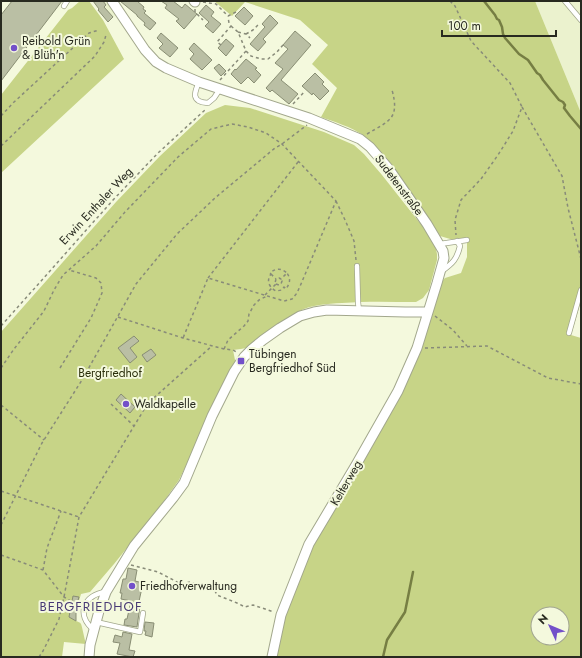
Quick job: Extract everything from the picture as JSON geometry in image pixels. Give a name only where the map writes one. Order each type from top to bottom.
[{"type":"street","name":"Sudetenstraße","points":[[112,1],[145,50],[156,62],[166,68],[199,82],[309,118],[360,139],[370,147],[389,169],[427,224],[443,251],[444,258],[428,312]]},
{"type":"street","points":[[89,657],[95,626],[106,592],[134,546],[184,483],[212,416],[234,372],[244,358],[263,340],[300,316],[314,312],[327,310],[428,312]]},
{"type":"street","name":"Kelterweg","points":[[272,657],[281,615],[309,544],[398,391],[418,348],[428,312]]},
{"type":"lane","points":[[64,6],[67,1]]},
{"type":"lane","points":[[565,1],[581,20]]},
{"type":"lane","points":[[199,82],[195,93],[195,98],[204,103],[208,104],[214,98],[217,88]]},
{"type":"lane","points":[[440,244],[467,240]]},
{"type":"lane","points":[[440,272],[451,265],[458,253],[460,246],[457,241]]},
{"type":"lane","points":[[357,266],[359,311]]},
{"type":"lane","points":[[569,333],[581,290]]},
{"type":"lane","points":[[106,592],[96,595],[84,605],[83,611],[88,625],[140,632],[143,613]]},
{"type":"path","points":[[203,20],[195,12],[194,1],[216,4],[228,16],[231,26],[238,32],[246,34],[250,38]]},
{"type":"path","points":[[450,1],[456,6],[471,41],[510,83],[522,107],[562,176],[568,208],[581,259]]},
{"type":"path","points":[[228,16],[238,12]]},
{"type":"path","points":[[246,34],[259,24]]},
{"type":"path","points":[[221,45],[217,42],[231,26]]},
{"type":"path","points":[[1,116],[89,33],[99,30]]},
{"type":"path","points":[[238,32],[246,51],[251,56],[268,59],[283,45]]},
{"type":"path","points":[[1,146],[95,56],[104,42],[106,35]]},
{"type":"path","points":[[217,88],[246,51]]},
{"type":"path","points":[[288,110],[305,90]]},
{"type":"path","points":[[360,139],[391,119],[396,108],[392,90]]},
{"type":"path","name":"Erwin Enthaler Weg","points":[[1,326],[24,298],[113,200],[158,154],[205,110],[208,104]]},
{"type":"path","points":[[457,241],[455,220],[461,200],[481,179],[498,155],[513,131],[522,107]]},
{"type":"path","points":[[1,525],[44,440],[82,380],[136,284],[177,234],[215,198],[276,148],[307,126],[309,118]]},
{"type":"path","points":[[1,368],[44,311],[63,275],[96,246],[125,212],[178,157],[211,129],[232,124],[248,127],[266,133],[282,144],[336,201],[354,241],[357,266]]},
{"type":"path","points":[[183,338],[208,278],[298,162]]},
{"type":"path","points":[[208,278],[284,300],[292,299],[297,293],[336,201]]},
{"type":"path","points":[[278,269],[284,270],[287,273],[290,281],[286,289],[284,287],[282,290],[276,291],[272,288],[268,282],[270,273],[278,269]]},
{"type":"path","points":[[60,368],[91,318],[102,293],[101,283],[96,278],[69,270]]},
{"type":"path","points":[[271,274],[276,279],[281,279],[287,273]]},
{"type":"path","points":[[224,349],[228,340],[248,321],[254,305],[276,284],[276,279]]},
{"type":"path","points":[[281,279],[281,284],[284,287]]},
{"type":"path","points":[[276,284],[279,286],[281,284]]},
{"type":"path","points":[[428,312],[453,330],[467,347]]},
{"type":"path","points":[[118,317],[183,338],[233,350]]},
{"type":"path","points":[[39,657],[59,619],[79,518],[148,403],[212,346]]},
{"type":"path","points":[[418,348],[487,346],[548,378],[581,384]]},
{"type":"path","points":[[111,404],[134,426]]},
{"type":"path","points":[[1,405],[44,440]]},
{"type":"path","points":[[1,491],[79,518]]},
{"type":"path","points":[[43,570],[47,548],[62,511]]},
{"type":"path","points":[[1,556],[43,570],[64,597],[72,602]]},
{"type":"path","points":[[134,566],[158,572],[181,584],[190,582],[214,589],[217,595],[245,607],[253,605],[270,611]]},
{"type":"shaded area","points":[[93,1],[112,1],[119,12],[108,22]]},
{"type":"shaded area","points":[[535,1],[581,1],[581,113]]},
{"type":"green space","points":[[80,1],[89,1],[103,20],[124,59],[1,173],[1,95],[68,10]]},
{"type":"green space","points":[[214,1],[535,1],[581,113],[581,301],[571,335],[581,338],[581,657],[275,657],[284,616],[312,545],[400,391],[440,283],[445,278],[461,273],[467,257],[467,241],[457,241],[440,236],[396,171],[375,145],[358,132],[321,117],[337,88],[312,64],[328,45],[300,20],[245,2],[232,16]]},
{"type":"green space","name":"Bergfriedhof","points":[[225,105],[250,108],[324,132],[354,145],[364,154],[423,227],[435,245],[437,260],[429,290],[423,298],[416,302],[351,302],[309,307],[291,316],[248,347],[233,350],[236,365],[179,480],[159,508],[90,592],[81,594],[76,611],[76,621],[80,622],[81,624],[86,644],[64,642],[62,657],[1,657],[1,332],[116,202],[160,156],[206,113]]},
{"type":"building","name":"Reibold Grün & Blüh'n","points":[[12,1],[62,1],[1,81],[1,15]]},
{"type":"building","points":[[93,1],[103,1],[106,5],[104,7],[113,17],[108,22],[98,10],[99,9]]},
{"type":"building","points":[[120,1],[137,1],[144,7],[143,9],[146,11],[144,13],[156,23],[150,30],[144,25],[145,23],[137,15]]},
{"type":"building","points":[[161,1],[173,1],[182,8],[185,4],[197,14],[184,29],[176,21],[179,19],[165,8],[167,5]]},
{"type":"building","points":[[206,5],[214,12],[211,16],[221,24],[213,33],[205,26],[209,22],[199,13]]},
{"type":"building","points":[[244,7],[253,16],[245,25],[235,16]]},
{"type":"building","points":[[270,15],[278,23],[263,39],[266,42],[258,51],[250,44],[265,27],[262,24]]},
{"type":"building","points":[[295,31],[311,45],[281,80],[298,94],[289,104],[272,90],[270,92],[266,88],[283,69],[275,63],[288,49],[283,45]]},
{"type":"building","points":[[161,33],[178,48],[170,57],[159,48],[163,44],[157,38]]},
{"type":"building","points":[[226,39],[234,46],[226,56],[218,48]]},
{"type":"building","points":[[194,43],[212,60],[202,70],[190,59],[194,54],[189,49]]},
{"type":"building","points":[[246,59],[257,68],[255,69],[261,75],[254,83],[248,77],[241,84],[231,74]]},
{"type":"building","points":[[219,64],[226,71],[221,76],[214,68]]},
{"type":"building","points":[[315,73],[324,82],[322,84],[329,91],[320,100],[313,93],[312,95],[302,86]]},
{"type":"building","points":[[134,336],[139,341],[130,348],[137,357],[130,363],[118,348]]},
{"type":"building","points":[[151,349],[156,355],[147,362],[142,355]]},
{"type":"building","name":"Waldkapelle","points":[[121,394],[135,407],[130,413],[116,400]]},
{"type":"building","points":[[128,568],[137,570],[135,581],[143,583],[138,606],[140,606],[137,627],[124,625],[131,601],[121,599],[122,593],[120,593],[123,579],[126,579]]},
{"type":"building","points":[[73,596],[79,597],[76,607],[76,621],[69,617]]},
{"type":"building","points":[[145,622],[154,623],[152,637],[145,635]]},
{"type":"building","points":[[123,632],[132,634],[129,650],[135,651],[133,657],[117,654],[120,643],[113,642],[115,635],[122,637]]},
{"type":"waterway","points":[[484,1],[499,20],[505,38],[519,54],[528,60],[559,100],[563,102],[565,105],[564,108],[581,129]]},
{"type":"waterway","points":[[383,657],[387,640],[405,612],[413,572]]},
{"type":"place","name":"Reibold Grün & Blüh'n","points":[[14,48]]},
{"type":"place","name":"Tübingen Bergfriedhof Süd","points":[[241,361]]},
{"type":"place","name":"Waldkapelle","points":[[126,404]]},
{"type":"place","name":"Friedhofverwaltung","points":[[132,586]]},
{"type":"district","name":"BERGFRIEDHOF","points":[[91,606]]}]
